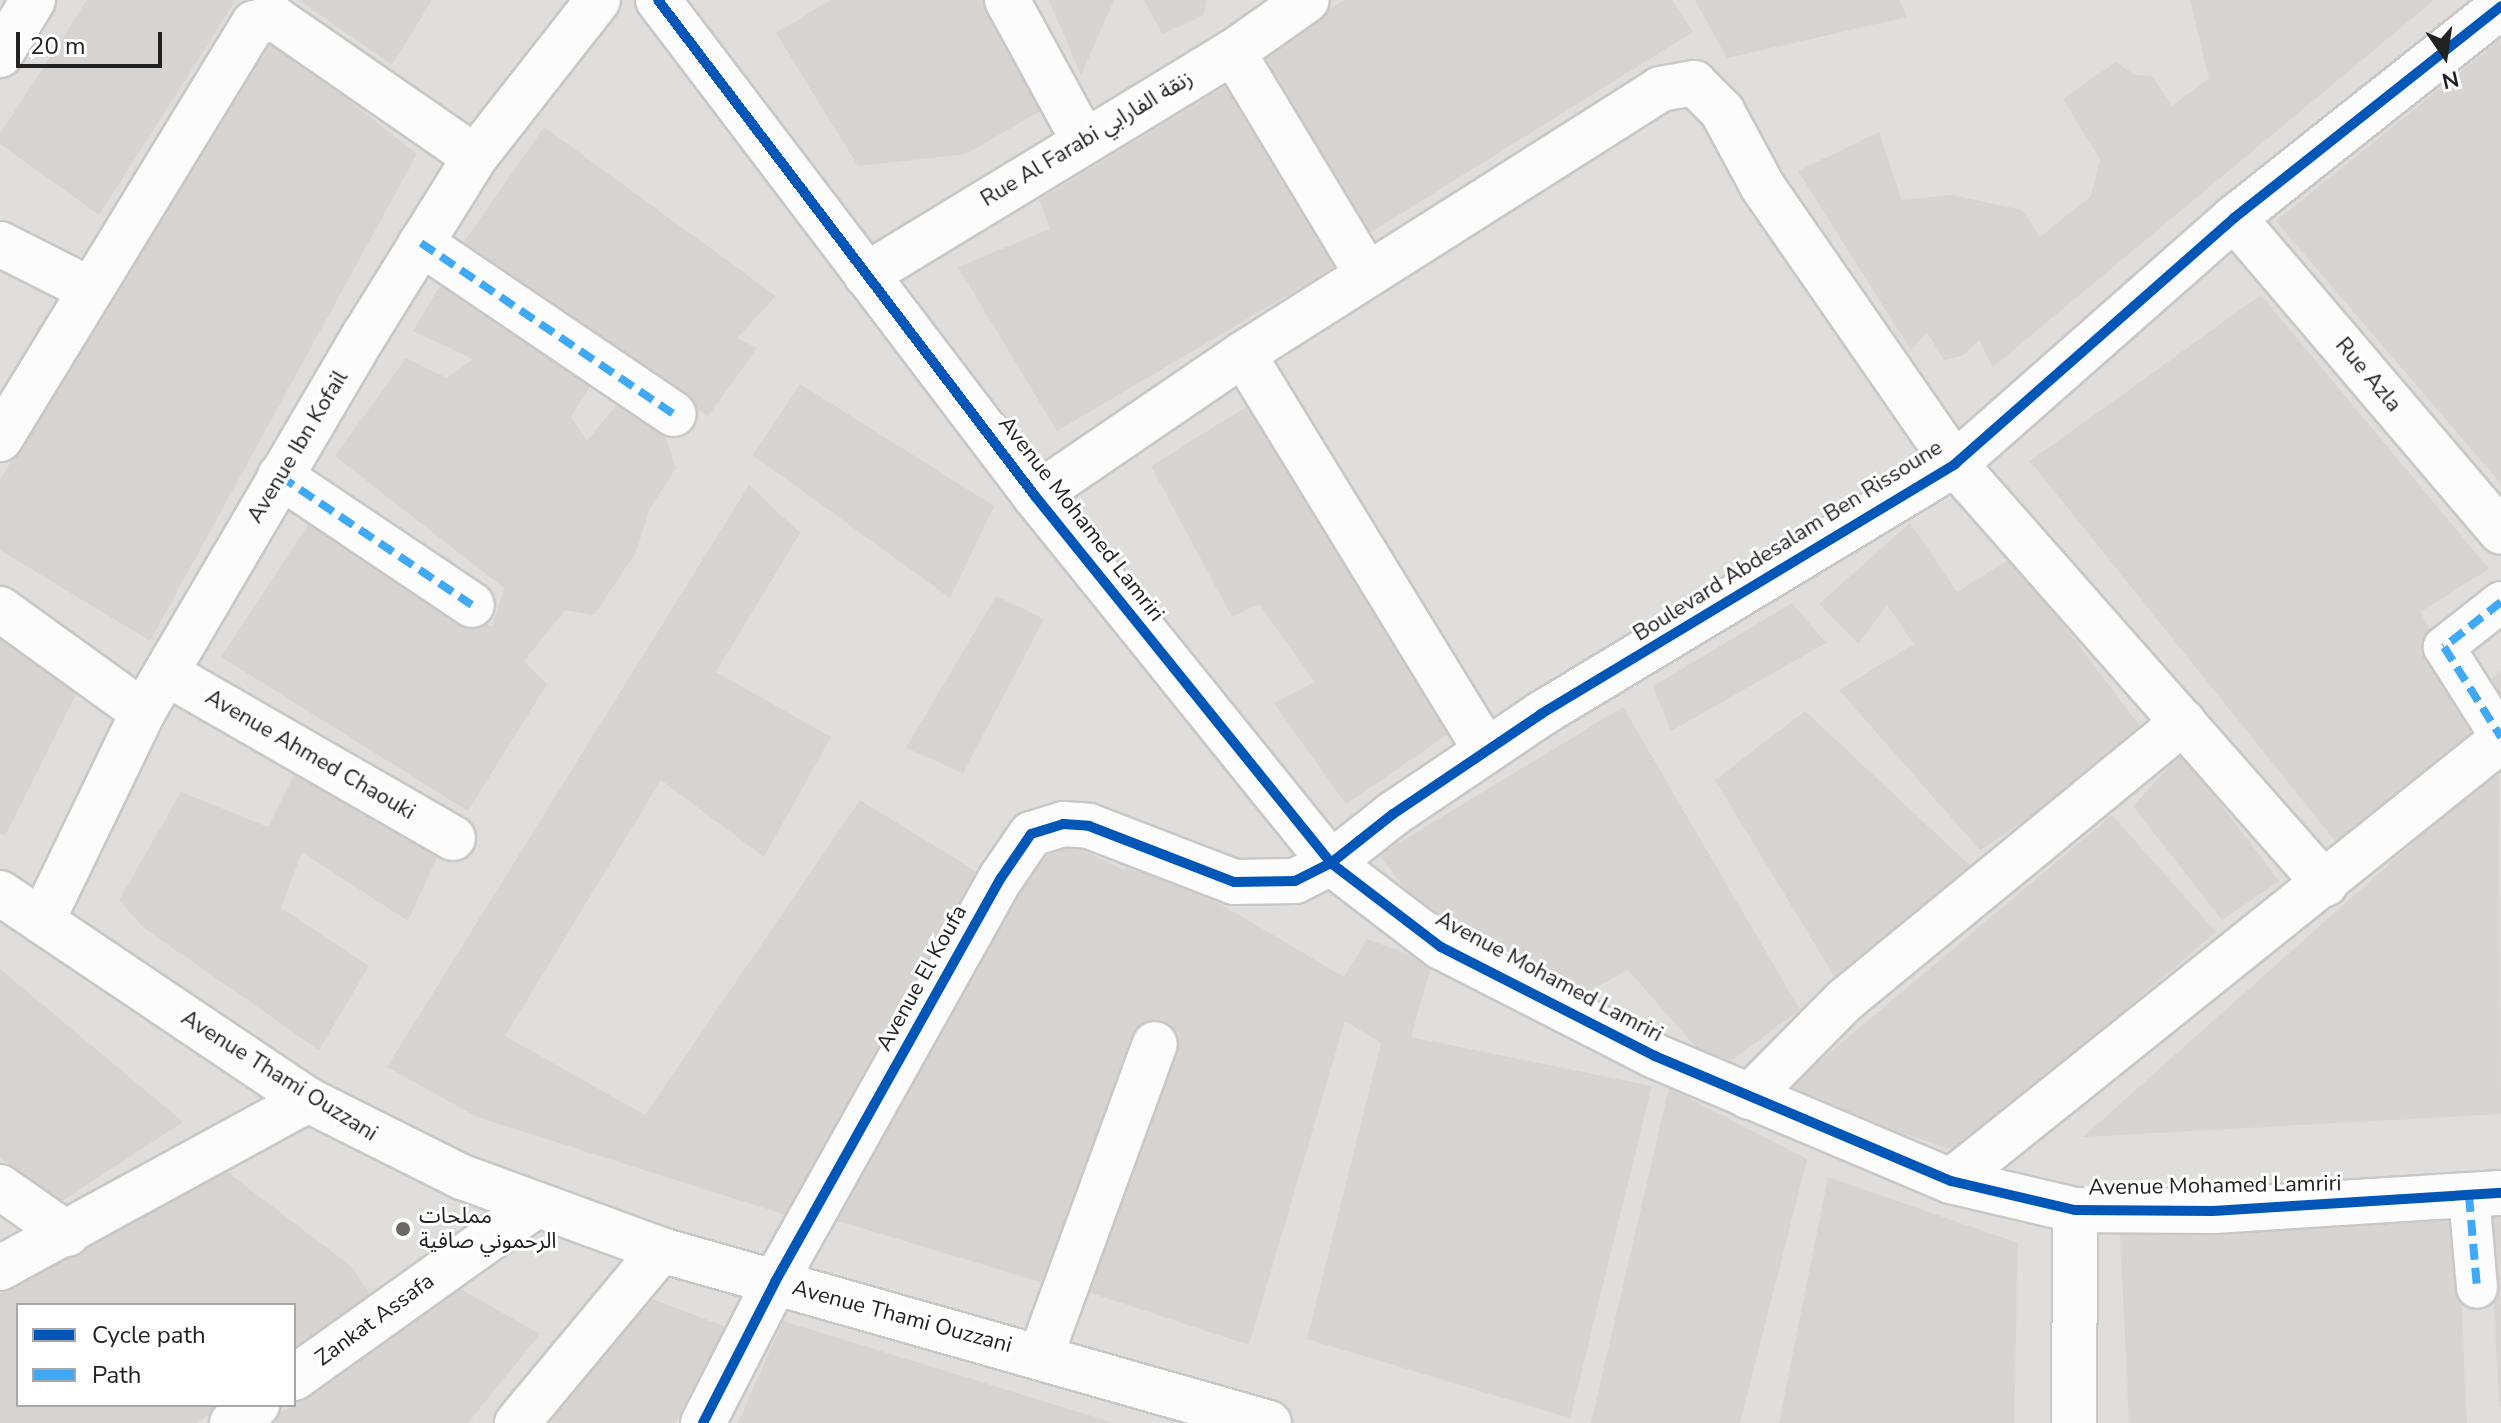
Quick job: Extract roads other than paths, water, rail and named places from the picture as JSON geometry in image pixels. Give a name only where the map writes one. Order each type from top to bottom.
[{"type":"street","points":[[0,55],[33,0]]},
{"type":"street","name":"Avenue Ibn Kofail","points":[[42,921],[143,712],[280,476],[475,157],[598,0]]},
{"type":"street","name":"Avenue Mohamed Lamriri","points":[[658,0],[1035,496],[1331,863],[1441,947],[1655,1056],[1951,1181],[2075,1210],[2213,1211],[2485,1195]]},
{"type":"street","points":[[1007,0],[1084,141]]},
{"type":"street","name":"Rue Al Farabi زنقة الفارابي","points":[[866,275],[1233,52],[1307,0]]},
{"type":"street","name":"Boulevard Abdesalam Ben Rissoune","points":[[1331,863],[1486,751],[1955,464],[2234,218],[2501,6]]},
{"type":"street","points":[[0,439],[248,32],[264,19],[274,18],[475,157]]},
{"type":"street","points":[[1233,52],[1367,274]]},
{"type":"street","points":[[1035,496],[1243,354],[1660,89],[1694,83],[1722,111],[1763,187],[1955,464],[2325,884]]},
{"type":"street","name":"Rue Azla","points":[[2234,218],[2501,532]]},
{"type":"street","points":[[421,243],[674,414]]},
{"type":"street","points":[[0,244],[89,289]]},
{"type":"street","points":[[1243,354],[1486,751]]},
{"type":"street","points":[[280,476],[472,605]]},
{"type":"street","points":[[1951,1181],[2325,884],[2501,738],[2444,647],[2501,602]]},
{"type":"street","points":[[0,609],[143,712]]},
{"type":"street","name":"Avenue Ahmed Chaouki","points":[[166,673],[453,838]]},
{"type":"street","points":[[1749,1097],[1845,1000],[2183,722]]},
{"type":"street","name":"Avenue El Koufa","points":[[703,1423],[775,1282],[1001,878],[1031,834],[1063,824],[1089,826],[1234,882],[1295,881],[1331,863]]},
{"type":"street","name":"Avenue Thami Ouzzani","points":[[0,893],[308,1100],[388,1144],[534,1207],[661,1250],[1041,1355],[1269,1423]]},
{"type":"street","points":[[1041,1355],[1155,1044]]},
{"type":"street","points":[[0,1268],[308,1100]]},
{"type":"street","points":[[0,1187],[67,1234]]},
{"type":"street","points":[[2477,1288],[2485,1195]]},
{"type":"street","name":"Zankat Assafa","points":[[296,1377],[534,1207]]},
{"type":"street","points":[[2074,1423],[2075,1210]]},
{"type":"street","points":[[517,1423],[661,1250]]},
{"type":"street","points":[[232,1423],[254,1407]]},
{"type":"place","name":"مملحات الرحموني صافية","points":[[403,1229]]}]
